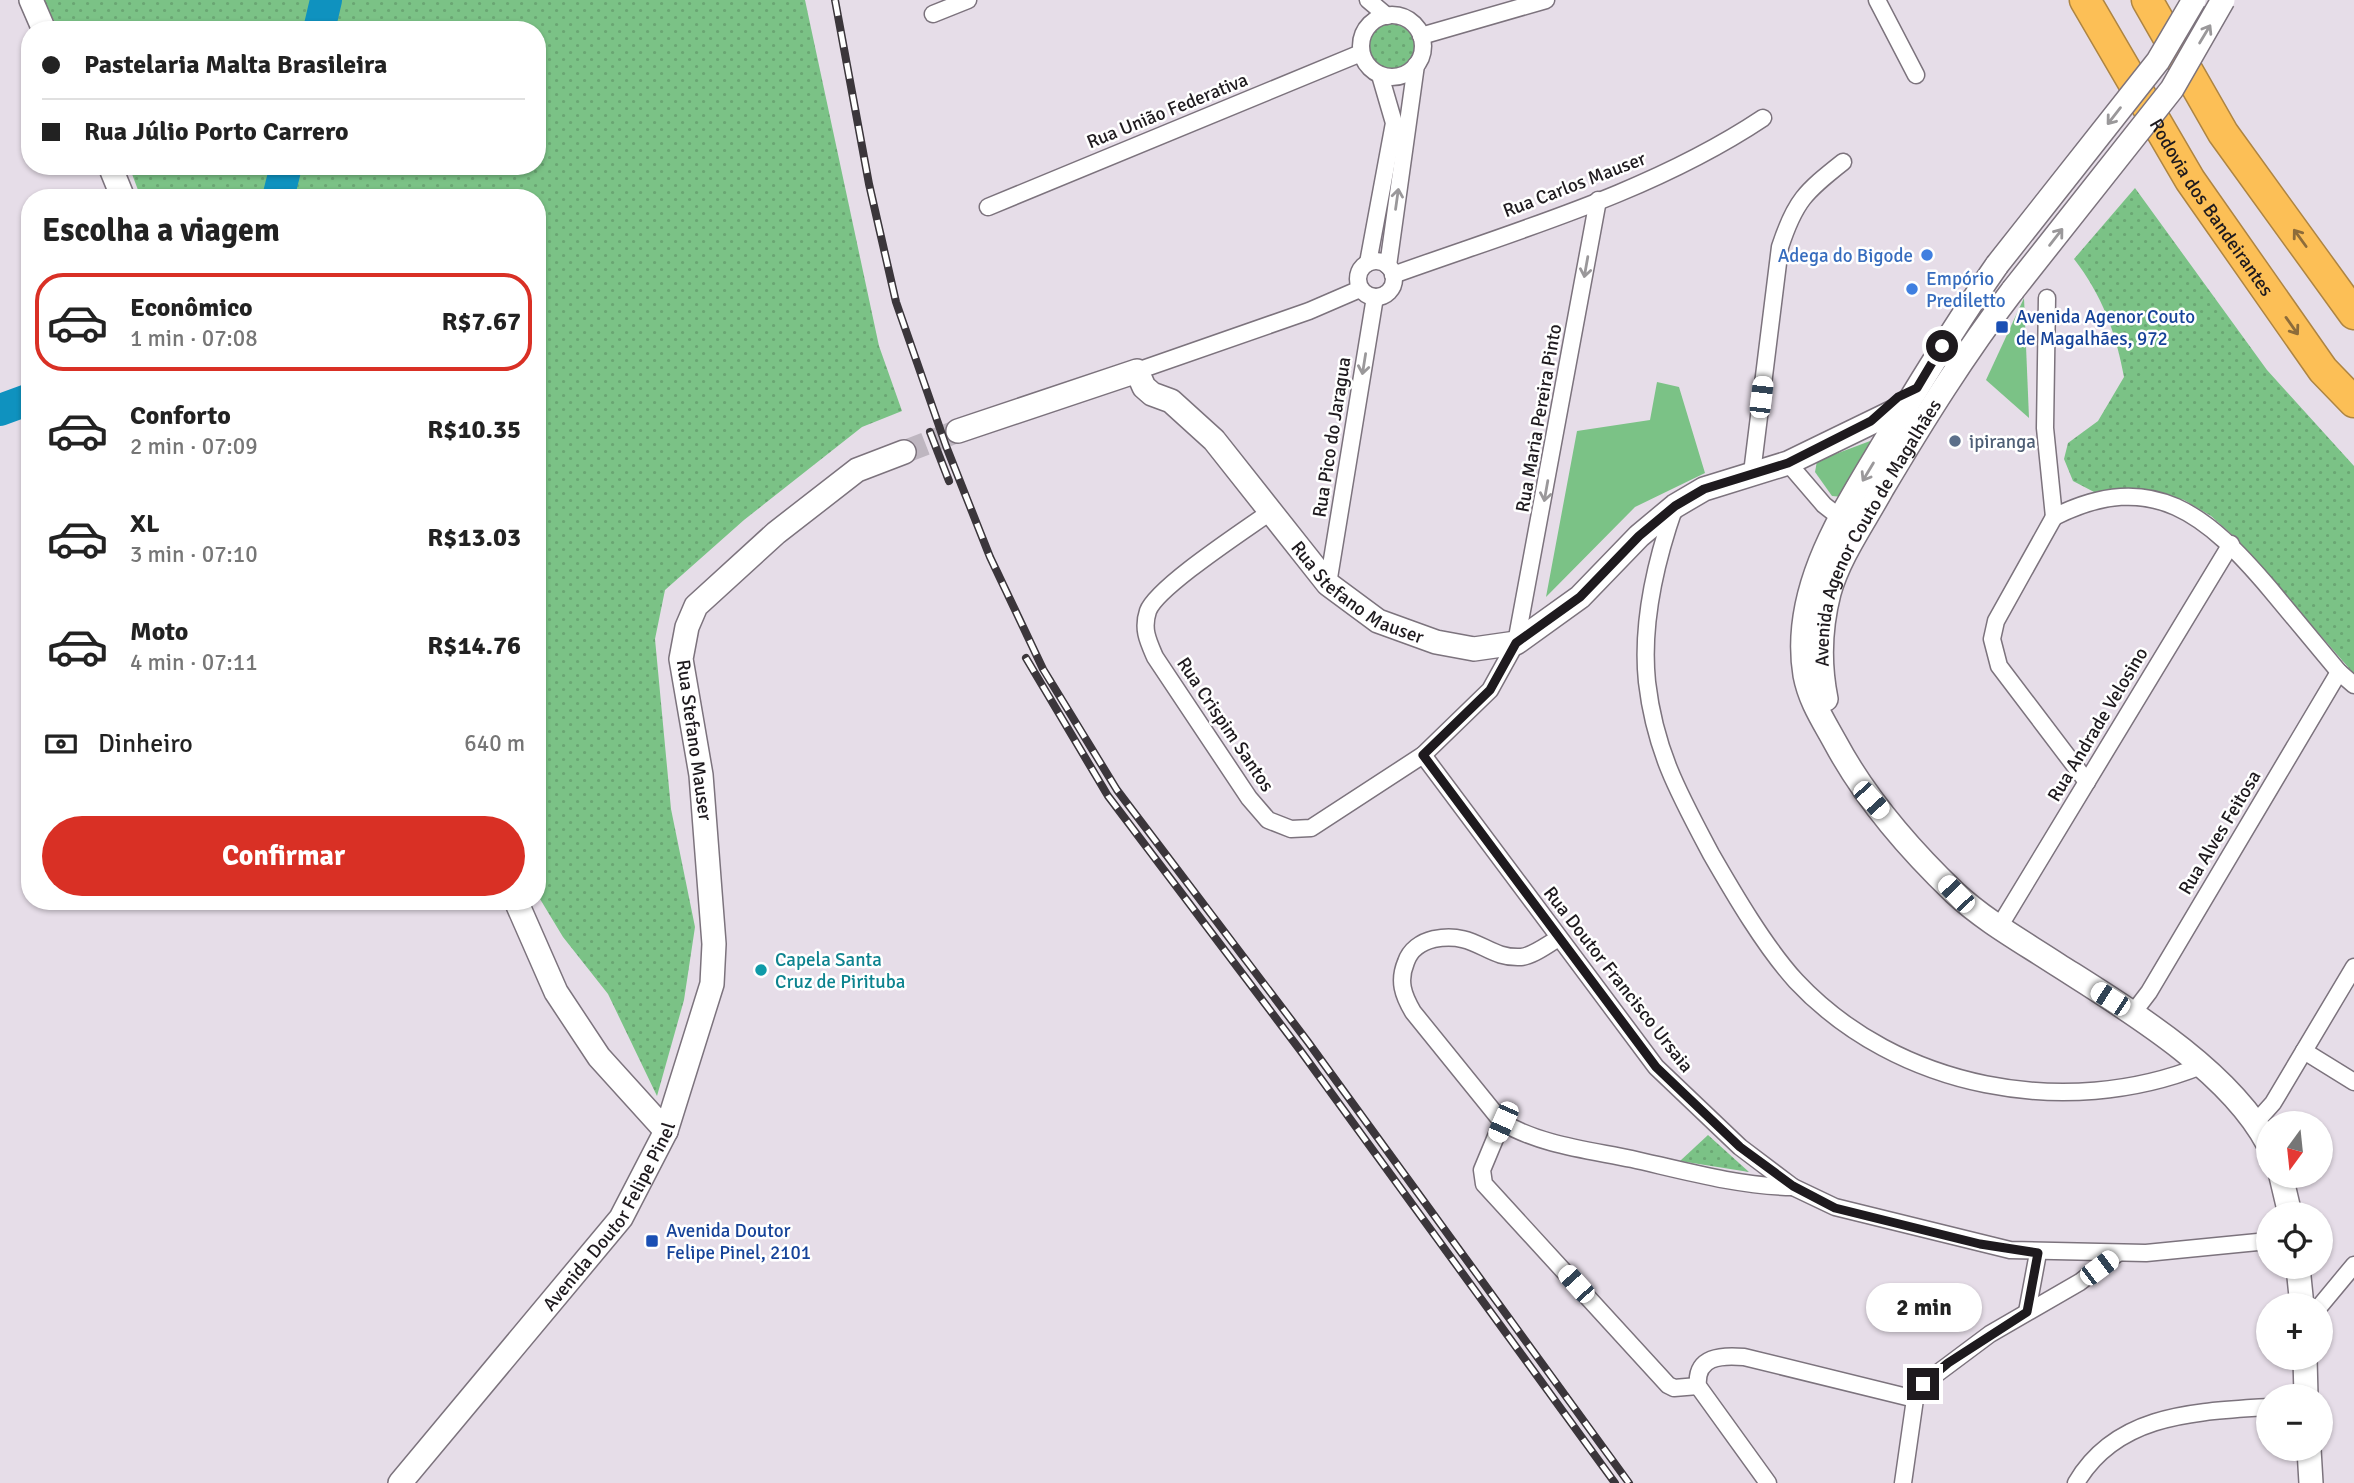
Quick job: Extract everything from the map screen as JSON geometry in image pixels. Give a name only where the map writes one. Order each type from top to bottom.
[{"type":"highway","name":"Rodovia dos Bandeirantes","points":[[2085,0],[2190,180],[2323,370],[2354,402]]},
{"type":"highway","points":[[2147,0],[2223,133],[2354,314]]},
{"type":"street","points":[[31,0],[40,21]]},
{"type":"street","points":[[933,14],[968,0]]},
{"type":"street","points":[[1368,0],[1387,16]]},
{"type":"street","points":[[1421,36],[1546,0]]},
{"type":"street","points":[[1877,0],[1916,75]]},
{"type":"street","name":"Avenida Agenor Couto de Magalhães","points":[[1912,417],[1917,388],[1997,265],[2158,61],[2194,0]]},
{"type":"street","name":"Avenida Agenor Couto de Magalhães","points":[[2223,0],[2172,89],[1912,417],[1849,525],[1830,592],[1822,642],[1821,673],[1834,739],[1852,774],[1871,800],[1956,894],[2000,927],[2133,1013],[2201,1066],[2256,1122]]},
{"type":"street","points":[[958,431],[1309,311],[1367,293],[1387,292],[1393,284],[1391,271],[1416,65],[1421,57],[1421,36],[1408,20],[1387,16],[1377,19],[1363,33],[1362,53],[1365,62],[1380,75],[1394,123],[1368,263],[1359,275],[1367,293]]},
{"type":"street","name":"Rua União Federativa","points":[[988,207],[1362,53]]},
{"type":"street","points":[[1380,75],[1399,76],[1416,65]]},
{"type":"street","name":"Rua Carlos Mauser","points":[[1391,271],[1598,200],[1718,148],[1763,118]]},
{"type":"street","points":[[1752,472],[1780,247],[1791,214],[1806,192],[1843,162]]},
{"type":"street","name":"Rua Maria Pereira Pinto","points":[[1516,643],[1598,200]]},
{"type":"street","points":[[1368,263],[1391,271]]},
{"type":"street","name":"Rua Pico do Jaragua","points":[[1328,584],[1367,293]]},
{"type":"street","points":[[2047,298],[2045,428],[2054,517]]},
{"type":"street","name":"Rua Stefano Mauser","points":[[1138,371],[1144,387],[1152,394],[1171,401],[1214,440],[1328,584],[1378,621],[1436,642],[1474,649],[1516,643],[1580,597],[1639,536],[1675,506],[1704,489],[1788,463],[1893,412],[1912,417]]},
{"type":"street","name":"Rua Stefano Mauser","points":[[1871,421],[1898,397],[1917,388]]},
{"type":"street","name":"Rua Stefano Mauser","points":[[666,1131],[712,984],[714,944],[704,799],[681,659],[687,627],[696,606],[776,533],[857,470],[904,452]]},
{"type":"street","points":[[1788,463],[1849,525]]},
{"type":"street","points":[[2087,782],[1999,666],[1992,639],[1996,621],[2054,517],[2079,504],[2134,497],[2181,507],[2206,522],[2231,544],[2339,672],[2354,685]]},
{"type":"street","points":[[1675,506],[1660,549],[1647,630],[1647,679],[1653,721],[1669,777],[1693,821],[1732,892],[1795,980],[1825,1007],[1878,1044],[1951,1077],[2015,1089],[2071,1093],[2111,1090],[2172,1078],[2201,1066]]},
{"type":"street","name":"Rua Crispim Santos","points":[[1270,512],[1165,589],[1149,609],[1144,632],[1155,657],[1248,798],[1268,820],[1291,829],[1311,828],[1423,755],[1490,690],[1516,643]]},
{"type":"street","name":"Rua Andrade Velosino","points":[[2000,927],[2231,544]]},
{"type":"street","name":"Rua Alves Feitosa","points":[[2133,1013],[2149,992],[2339,672]]},
{"type":"street","name":"Rua Doutor Francisco Ursaia","points":[[1423,755],[1656,1067],[1740,1147],[1793,1186],[1835,1208],[1980,1244],[2038,1253],[2118,1253],[2256,1242]]},
{"type":"street","name":"Avenida Doutor Felipe Pinel","points":[[400,1483],[621,1218],[666,1131],[599,1057],[563,1003],[520,910]]},
{"type":"street","points":[[1559,938],[1525,957],[1505,957],[1453,935],[1426,941],[1409,953],[1401,974],[1402,994],[1413,1012],[1503,1122],[1519,1132],[1561,1144],[1731,1181],[1765,1186],[1793,1186]]},
{"type":"street","points":[[2265,1111],[2354,967]]},
{"type":"street","points":[[2304,1051],[2354,1082]]},
{"type":"street","points":[[1503,1122],[1482,1170],[1484,1184],[1668,1385],[1674,1388],[1698,1386]]},
{"type":"street","points":[[2027,1312],[2038,1253]]},
{"type":"street","points":[[1903,1483],[1915,1399],[1923,1384],[1948,1363],[2027,1312],[2080,1282],[2118,1253]]},
{"type":"street","points":[[2331,1293],[2354,1265]]},
{"type":"street","points":[[1768,1483],[1698,1386],[1697,1376],[1701,1366],[1721,1355],[1744,1357],[1915,1399]]},
{"type":"street","points":[[2076,1483],[2098,1452],[2136,1430],[2190,1412],[2256,1407]]},
{"type":"street","points":[[2310,1461],[2311,1483]]},
{"type":"green space","points":[[41,0],[805,0],[879,346],[902,411],[862,427],[744,520],[665,590],[655,639],[671,809],[695,927],[684,1000],[657,1096],[608,994],[563,937],[546,909],[546,189],[138,189],[132,175],[546,175],[546,21],[54,21]]},
{"type":"green space","points":[[1391,24],[1408,31],[1415,48],[1408,65],[1391,72],[1374,65],[1367,48],[1374,31]]},
{"type":"green space","points":[[2135,188],[2267,370],[2354,466],[2354,674],[2237,539],[2211,516],[2184,500],[2160,493],[2135,490],[2096,493],[2073,481],[2064,459],[2068,443],[2098,421],[2124,377],[2117,345],[2106,315],[2092,286],[2074,259]]},
{"type":"green space","points":[[2024,298],[2029,418],[1986,380]]},
{"type":"green space","points":[[1657,382],[1679,387],[1705,473],[1635,507],[1546,597],[1577,431],[1650,420]]},
{"type":"green space","points":[[1878,438],[1843,497],[1832,496],[1815,472],[1817,461]]},
{"type":"green space","points":[[1708,1135],[1749,1172],[1680,1161]]},
{"type":"waterway","points":[[321,21],[326,0]]},
{"type":"waterway","points":[[280,189],[284,175]]},
{"type":"waterway","points":[[0,410],[21,402]]},
{"type":"tunnel","points":[[904,452],[958,431]]},
{"type":"railway","points":[[835,0],[869,184],[896,302],[946,446],[990,557],[1043,669],[1117,790],[1308,1042],[1629,1483]]},
{"type":"railway","points":[[930,432],[949,481]]},
{"type":"railway","points":[[1026,658],[1108,796],[1300,1050],[1615,1483]]},
{"type":"place","name":"Adega do Bigode","points":[[1927,255]]},
{"type":"place","name":"Empório Prediletto","points":[[1912,289]]},
{"type":"place","name":"Avenida Agenor Couto de Magalhães, 972","points":[[2002,327]]},
{"type":"place","name":"ipiranga","points":[[1955,441]]},
{"type":"place","name":"Capela Santa Cruz de Pirituba","points":[[761,970]]},
{"type":"place","name":"Avenida Doutor Felipe Pinel, 2101","points":[[652,1241]]},
{"type":"route","points":[[1923,1384],[1948,1363],[2027,1312],[2038,1253],[1980,1244],[1835,1208],[1793,1186],[1740,1147],[1656,1067],[1423,755],[1490,690],[1516,643],[1580,597],[1639,536],[1675,506],[1704,489],[1788,463],[1871,421],[1898,397],[1917,388],[1942,346]]}]
